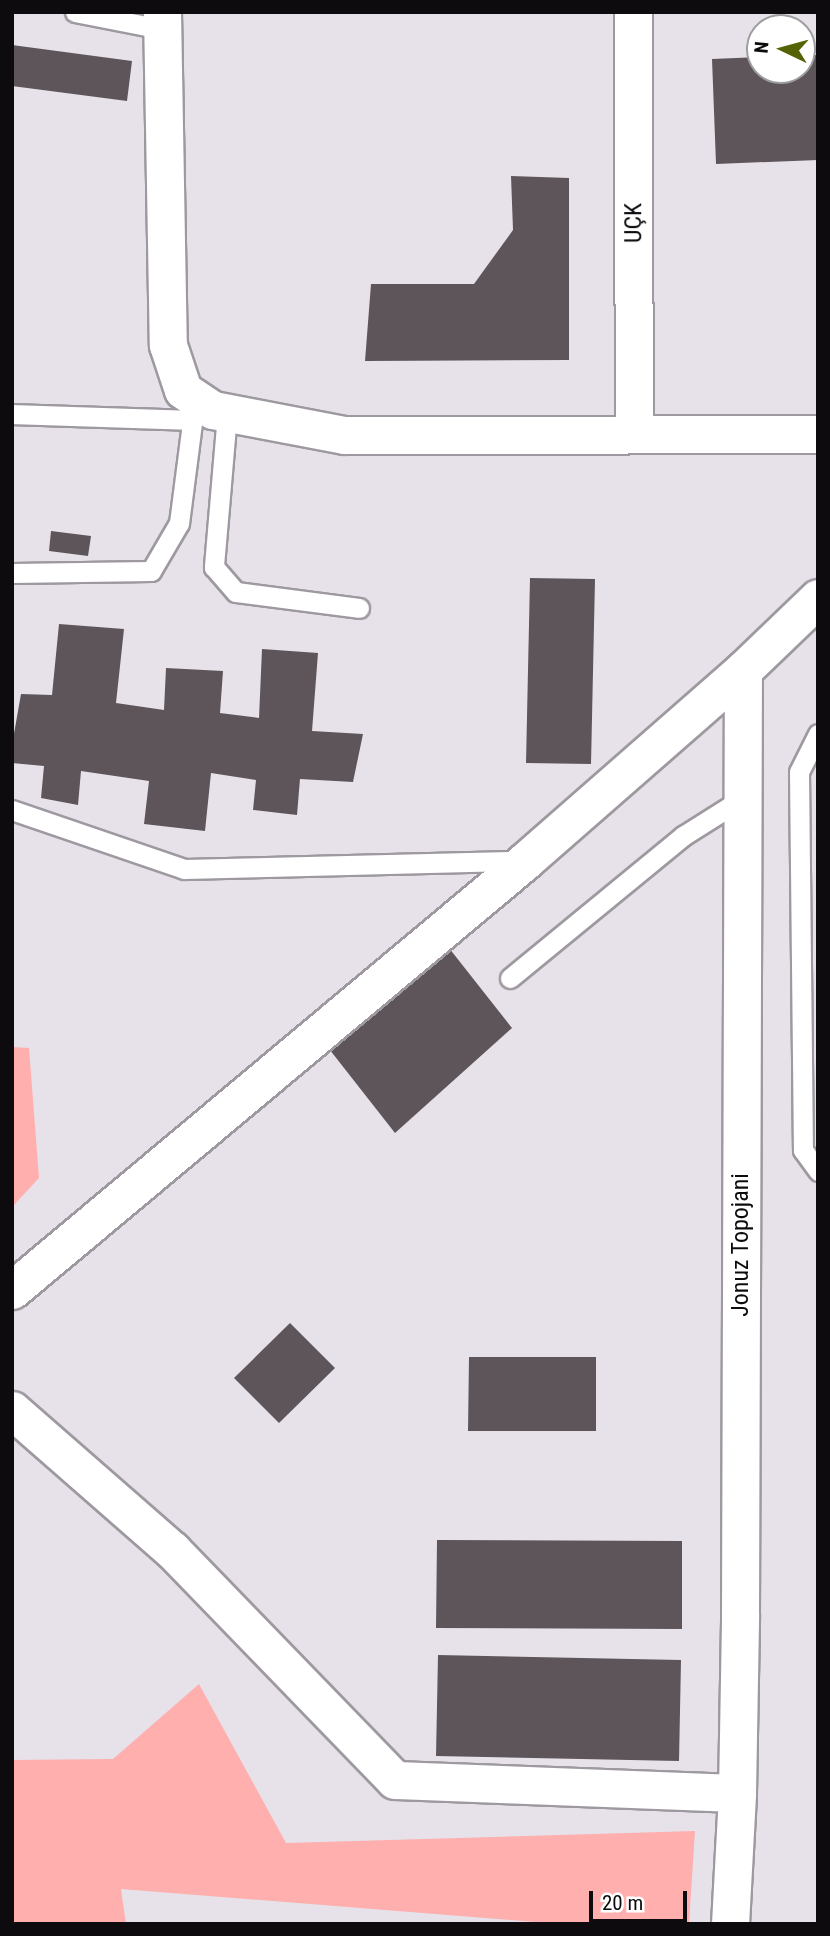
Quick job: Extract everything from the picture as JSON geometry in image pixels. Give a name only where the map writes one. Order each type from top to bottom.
[{"type":"street","name":"UÇK","points":[[633,12],[634,434]]},
{"type":"street","points":[[162,21],[168,345],[183,390],[205,411],[344,435],[818,434]]},
{"type":"street","points":[[12,1290],[525,861],[743,670],[818,598]]},
{"type":"street","name":"Jonuz Topojani","points":[[730,1924],[737,1793],[743,670]]},
{"type":"street","points":[[12,1410],[172,1550],[396,1780],[737,1793]]},
{"type":"lane","points":[[75,12],[162,21]]},
{"type":"lane","points":[[12,414],[205,411]]},
{"type":"lane","points":[[12,573],[152,571],[179,523],[205,411]]},
{"type":"lane","points":[[205,411],[214,567],[236,592],[359,608]]},
{"type":"lane","points":[[818,734],[799,772],[803,1150],[818,1171]]},
{"type":"lane","points":[[510,978],[683,836],[743,799]]},
{"type":"lane","points":[[12,810],[184,869],[525,861]]},
{"type":"shaded area","points":[[12,1047],[29,1048],[39,1178],[12,1207]]},
{"type":"shaded area","points":[[199,1684],[286,1843],[695,1831],[689,1924],[560,1924],[121,1889],[126,1924],[12,1924],[12,1760],[113,1759]]},
{"type":"building","points":[[12,45],[132,61],[127,101],[12,86]]},
{"type":"building","points":[[818,55],[818,160],[716,164],[712,59],[746,58],[746,84],[816,84]]},
{"type":"building","points":[[511,176],[569,178],[569,360],[365,361],[371,284],[474,284],[513,230]]},
{"type":"building","points":[[51,531],[91,536],[88,556],[49,551]]},
{"type":"building","points":[[530,578],[595,579],[591,764],[526,763]]},
{"type":"building","points":[[59,624],[124,629],[116,703],[164,710],[166,668],[223,671],[220,713],[259,718],[262,649],[318,653],[312,731],[363,734],[353,782],[300,779],[297,815],[253,810],[256,780],[211,773],[205,831],[144,824],[149,781],[81,771],[78,805],[41,798],[44,766],[12,763],[12,745],[21,694],[52,695]]},
{"type":"building","points":[[449,948],[512,1028],[395,1133],[326,1045]]},
{"type":"building","points":[[290,1323],[335,1368],[279,1423],[234,1378]]},
{"type":"building","points":[[469,1357],[596,1357],[596,1431],[468,1431]]},
{"type":"building","points":[[437,1540],[682,1541],[682,1629],[436,1628]]},
{"type":"building","points":[[438,1655],[681,1660],[679,1761],[436,1756]]}]
